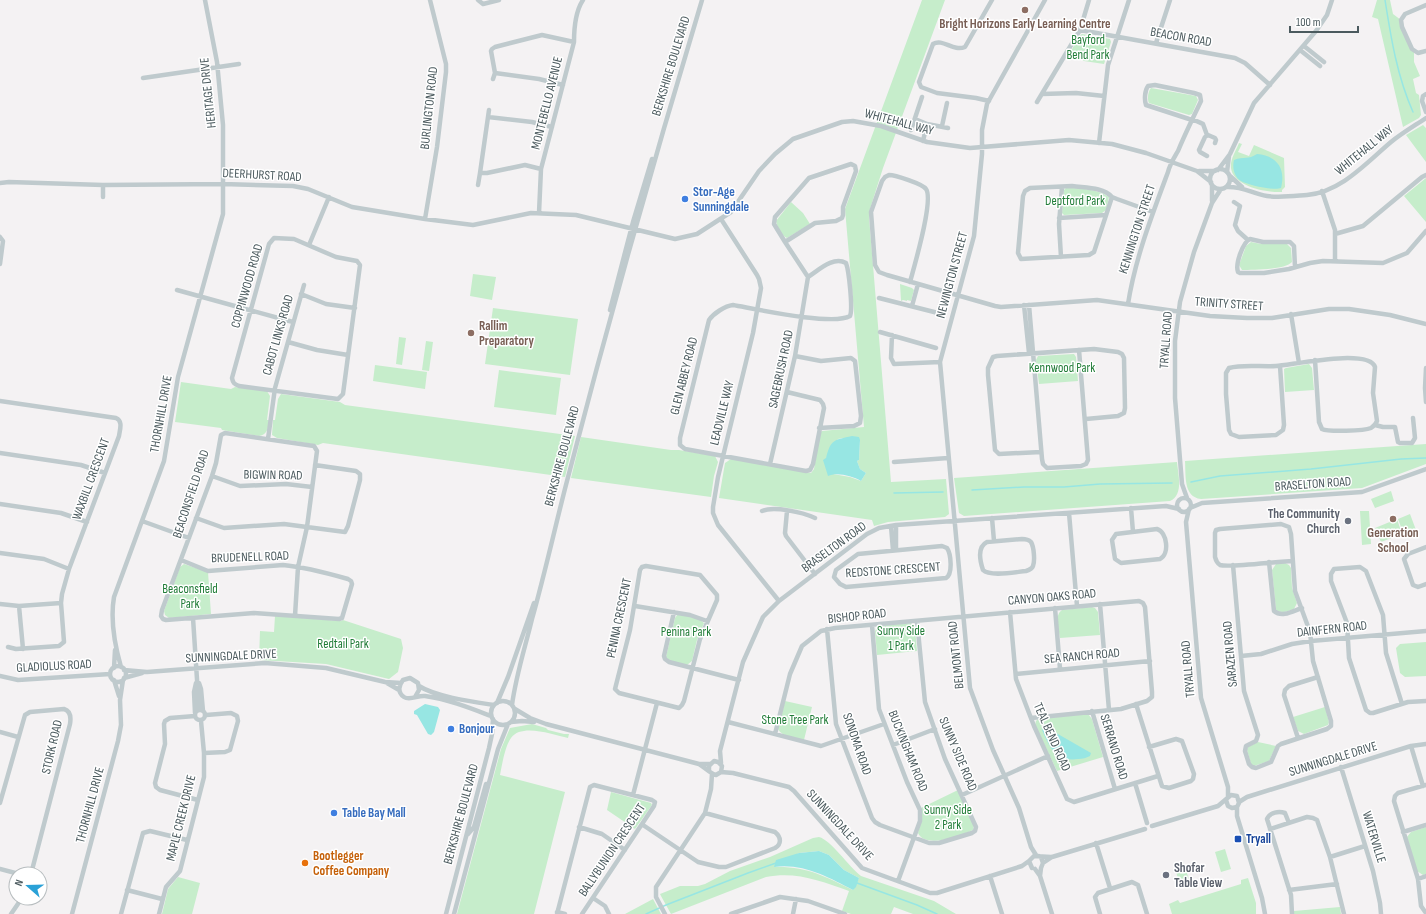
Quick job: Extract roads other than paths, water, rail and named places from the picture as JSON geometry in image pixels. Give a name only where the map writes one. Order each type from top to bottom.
[{"type":"street","name":"HERITAGE DRIVE","points":[[205,0],[217,67],[223,126],[223,184]]},
{"type":"street","name":"BURLINGTON ROAD","points":[[425,220],[437,147],[446,72],[446,64],[430,0]]},
{"type":"street","points":[[478,0],[484,4],[499,0]]},
{"type":"street","name":"MONTEBELLO AVENUE","points":[[539,213],[541,169],[574,42],[574,30],[579,8],[583,0]]},
{"type":"street","name":"BERKSHIRE BOULEVARD","points":[[513,707],[518,668],[604,341],[612,316],[633,228],[702,0]]},
{"type":"street","points":[[989,101],[976,98],[937,94],[921,87],[919,82],[933,44],[939,42],[958,48],[964,47],[992,0]]},
{"type":"street","name":"NEWINGTON STREET","points":[[955,521],[940,362],[974,236],[982,147],[982,130],[989,101],[1045,0]]},
{"type":"street","points":[[1037,102],[1080,30],[1090,0]]},
{"type":"street","points":[[1099,142],[1108,65],[1129,0]]},
{"type":"street","points":[[1156,44],[1170,0]]},
{"type":"street","points":[[1230,154],[1228,174],[1230,182],[1223,188],[1216,188],[1212,183],[1211,176],[1230,154],[1251,108],[1324,20],[1332,0]]},
{"type":"street","points":[[1426,5],[1403,17],[1401,23],[1412,49],[1418,53],[1426,51]]},
{"type":"street","name":"BEACON ROAD","points":[[1080,30],[1235,58],[1245,63],[1270,85]]},
{"type":"street","points":[[493,79],[495,73],[491,51],[493,48],[542,35],[574,42]]},
{"type":"street","points":[[1302,48],[1324,62]]},
{"type":"street","points":[[1302,48],[1320,66]]},
{"type":"street","points":[[143,78],[239,64]]},
{"type":"street","points":[[495,73],[539,79],[563,85]]},
{"type":"street","name":"KENNINGTON STREET","points":[[1128,304],[1131,286],[1154,212],[1172,162],[1192,120],[1201,101],[1201,97],[1198,94],[1152,84],[1146,87],[1146,105],[1192,120]]},
{"type":"street","points":[[1042,94],[1104,96]]},
{"type":"street","points":[[1426,94],[1422,99],[1426,112]]},
{"type":"street","points":[[911,130],[922,97]]},
{"type":"street","points":[[942,126],[947,103]]},
{"type":"street","points":[[478,185],[489,110]]},
{"type":"street","points":[[488,117],[532,122],[552,127]]},
{"type":"street","name":"WHITEHALL WAY","points":[[1223,188],[1242,187],[1272,196],[1307,195],[1334,188],[1344,182],[1405,131],[1426,118]]},
{"type":"street","points":[[915,119],[927,124],[948,128]]},
{"type":"street","points":[[1192,120],[1203,124],[1207,135],[1215,139],[1215,143]]},
{"type":"street","name":"WHITEHALL WAY","points":[[633,228],[669,238],[680,238],[697,234],[733,210],[753,179],[772,156],[790,142],[798,137],[844,122],[853,121],[881,126],[923,141],[970,148],[1069,140],[1099,142],[1123,147],[1197,171],[1212,183]]},
{"type":"street","points":[[923,141],[927,124]]},
{"type":"street","points":[[1207,135],[1199,150],[1207,156]]},
{"type":"street","points":[[757,309],[826,319],[845,318],[851,314],[846,263],[831,262],[808,277],[775,226],[774,219],[807,179],[849,164],[854,165],[856,171],[843,207],[842,218],[836,221],[815,223],[786,242]]},
{"type":"street","points":[[480,173],[526,165],[541,169]]},
{"type":"street","points":[[1217,170],[1223,170],[1228,174]]},
{"type":"street","name":"WHITEHALL WAY","points":[[1197,171],[1217,170]]},
{"type":"street","name":"WHITEHALL WAY","points":[[1228,174],[1242,187]]},
{"type":"street","name":"TRINITY STREET","points":[[910,282],[925,229],[928,193],[924,187],[889,175],[882,181],[871,212],[875,265],[877,270],[883,274],[910,282],[918,284],[958,296],[995,306],[1088,300],[1232,318],[1272,318],[1329,309],[1349,309],[1385,314],[1426,324]]},
{"type":"street","points":[[1335,234],[1363,226],[1426,175]]},
{"type":"street","name":"DEERHURST ROAD","points":[[0,184],[9,182],[103,186],[223,184],[301,187],[352,207],[425,220],[473,225],[525,214],[539,213],[583,216],[633,228]]},
{"type":"street","name":"TRYALL ROAD","points":[[1212,183],[1212,203]]},
{"type":"street","name":"THORNHILL DRIVE","points":[[114,668],[116,645],[113,612],[114,597],[166,456],[178,377],[222,220],[224,209],[223,184]]},
{"type":"street","points":[[103,186],[103,197]]},
{"type":"street","points":[[1112,197],[1094,252],[1089,255],[1020,258],[1018,253],[1025,191],[1030,188],[1072,186],[1097,189],[1109,193],[1116,199],[1154,212]]},
{"type":"street","points":[[1061,257],[1059,218],[1062,187]]},
{"type":"street","name":"TRYALL ROAD","points":[[1180,500],[1182,484],[1175,392],[1174,348],[1178,311],[1194,252],[1212,203],[1223,188]]},
{"type":"street","points":[[1322,192],[1335,230],[1336,261]]},
{"type":"street","points":[[309,246],[329,197]]},
{"type":"street","points":[[1234,202],[1240,206],[1235,225],[1236,228],[1248,240]]},
{"type":"street","points":[[1059,218],[1106,215]]},
{"type":"street","name":"LEADVILLE WAY","points":[[721,219],[759,279],[761,288],[753,333],[712,507],[714,519],[779,602]]},
{"type":"street","points":[[1248,240],[1237,264],[1238,272],[1240,273],[1264,273],[1310,263],[1336,261],[1383,263],[1407,253],[1426,231]]},
{"type":"street","points":[[0,237],[3,241],[0,264]]},
{"type":"street","name":"COPPINWOOD ROAD","points":[[272,239],[292,239],[309,246],[336,257],[359,262],[360,268],[343,394],[338,399],[238,386],[234,384],[232,378],[272,239]]},
{"type":"street","points":[[1248,240],[1253,239],[1262,242],[1290,242],[1294,246],[1295,267]]},
{"type":"street","name":"SAGEBRUSH ROAD","points":[[770,464],[796,356],[808,277]]},
{"type":"street","points":[[912,306],[918,284]]},
{"type":"street","name":"CABOT LINKS ROAD","points":[[268,439],[275,391],[304,285]]},
{"type":"street","points":[[177,290],[293,322]]},
{"type":"street","points":[[301,294],[326,304],[355,308]]},
{"type":"street","points":[[879,298],[938,313]]},
{"type":"street","name":"GLEN ABBEY ROAD","points":[[723,456],[683,448],[679,443],[680,438],[711,317],[730,305],[757,309]]},
{"type":"street","points":[[1026,305],[1041,452],[1043,464],[1047,468],[1081,466],[1086,464],[1089,458],[1079,350]]},
{"type":"street","points":[[1291,314],[1299,363]]},
{"type":"street","points":[[880,332],[936,348]]},
{"type":"street","points":[[892,335],[891,358],[894,364],[940,362]]},
{"type":"street","points":[[288,342],[316,350],[348,355]]},
{"type":"street","points":[[1041,452],[996,453],[994,448],[988,375],[990,363],[993,358],[997,356],[1094,349],[1118,352],[1122,354],[1124,358],[1124,413],[1118,416],[1086,419]]},
{"type":"street","points":[[796,356],[821,361],[851,358],[855,361],[861,416],[860,423],[854,426],[819,428]]},
{"type":"street","points":[[1280,366],[1284,425],[1283,430],[1276,434],[1239,437],[1233,435],[1229,430],[1226,394],[1226,371],[1229,368],[1280,366],[1326,359],[1369,360],[1373,363],[1373,393],[1377,421],[1376,425]]},
{"type":"street","points":[[1315,360],[1319,422],[1322,429],[1331,431],[1369,429],[1376,425],[1380,427],[1395,427],[1398,442],[1412,442],[1415,438],[1413,418]]},
{"type":"street","points":[[1426,368],[1426,402]]},
{"type":"street","points":[[723,456],[806,471],[810,470],[813,464],[824,408],[820,400],[787,392]]},
{"type":"street","name":"WAXBILL CRESCENT","points":[[0,401],[117,418],[120,422],[119,436],[69,569],[61,603],[63,643],[58,646],[23,649]]},
{"type":"street","name":"BEACONSFIELD ROAD","points":[[226,433],[268,439],[315,446],[317,450],[307,527],[298,567],[295,616],[254,613],[163,619],[161,616],[212,476],[217,460],[221,434],[226,433]]},
{"type":"street","points":[[0,453],[81,465],[105,473]]},
{"type":"street","points":[[894,462],[948,458]]},
{"type":"street","points":[[196,518],[224,528],[284,524],[342,532],[346,531],[361,477],[360,474],[356,471],[315,465]]},
{"type":"street","name":"BRASELTON ROAD","points":[[1188,499],[1202,503],[1362,492],[1425,469]]},
{"type":"street","name":"BIGWIN ROAD","points":[[212,476],[240,486],[286,484],[312,487]]},
{"type":"street","name":"TRYALL ROAD","points":[[1182,484],[1188,499]]},
{"type":"street","points":[[1188,499],[1191,503],[1190,509],[1184,511],[1180,510],[1178,505],[1180,500],[1188,499]]},
{"type":"street","name":"BRASELTON ROAD","points":[[1166,506],[1180,500]]},
{"type":"street","name":"BRASELTON ROAD","points":[[1190,509],[1202,503]]},
{"type":"street","points":[[0,504],[60,513],[87,522]]},
{"type":"street","name":"BRASELTON ROAD","points":[[710,789],[710,772],[712,763],[720,751],[746,653],[761,620],[767,612],[779,602],[864,536],[876,530],[894,525],[1166,506],[1180,510]]},
{"type":"street","points":[[1131,508],[1133,532]]},
{"type":"street","points":[[762,511],[770,509],[787,511],[807,514],[814,518]]},
{"type":"street","name":"TRYALL ROAD","points":[[1186,522],[1190,509]]},
{"type":"street","name":"TRYALL ROAD","points":[[1180,510],[1186,522],[1201,698],[1228,787],[1227,798],[1230,807]]},
{"type":"street","points":[[787,511],[785,534],[815,574]]},
{"type":"street","points":[[1069,513],[1077,606]]},
{"type":"street","points":[[992,518],[994,541]]},
{"type":"street","points":[[142,521],[189,538]]},
{"type":"street","name":"BELMONT ROAD","points":[[955,521],[970,688],[993,750],[1019,808],[1034,857]]},
{"type":"street","name":"REDSTONE CRESCENT","points":[[894,525],[897,536],[896,550]]},
{"type":"street","name":"REDSTONE CRESCENT","points":[[894,525],[896,550]]},
{"type":"street","points":[[1293,560],[1233,566],[1221,565],[1216,561],[1215,532],[1218,529],[1286,525],[1290,529],[1293,560],[1295,591],[1310,632],[1313,661],[1318,677],[1331,724],[1327,729],[1298,738],[1284,691],[1289,686],[1318,677]]},
{"type":"street","points":[[1157,529],[1162,531],[1166,552],[1164,557],[1160,559],[1121,563],[1117,561],[1114,557],[1112,540],[1114,536],[1118,533],[1133,532],[1157,529]]},
{"type":"street","points":[[1022,539],[1029,541],[1032,544],[1034,561],[1032,568],[1028,571],[1020,572],[991,574],[985,572],[982,567],[981,546],[987,542],[994,541],[1022,539]]},
{"type":"street","name":"REDSTONE CRESCENT","points":[[945,547],[949,552],[950,575],[944,578],[846,587],[841,586],[835,578],[834,575],[836,570],[858,554],[896,550],[945,547]]},
{"type":"street","points":[[1426,547],[1405,555],[1404,559],[1413,585],[1418,587],[1426,584]]},
{"type":"street","points":[[0,553],[44,560],[69,569]]},
{"type":"street","name":"BRUDENELL ROAD","points":[[181,560],[208,571],[273,566],[298,567],[348,579],[352,583],[344,613],[341,618],[295,616]]},
{"type":"street","points":[[1269,562],[1274,611],[1278,614],[1287,614],[1302,608]]},
{"type":"street","name":"PENINA CRESCENT","points":[[644,566],[700,575],[718,597],[700,639],[681,707],[678,708],[618,693],[615,688],[635,606],[640,570],[644,566]]},
{"type":"street","name":"SARAZEN ROAD","points":[[1233,566],[1244,691],[1258,735],[1255,742],[1248,745],[1245,749],[1249,764],[1256,768],[1270,763],[1277,748],[1282,743],[1298,738]]},
{"type":"street","points":[[1402,704],[1386,653],[1382,611],[1365,569],[1359,566],[1335,568],[1332,571],[1330,579],[1346,623],[1349,658],[1367,711],[1373,713],[1402,704],[1426,701]]},
{"type":"street","name":"BERKSHIRE BOULEVARD","points":[[496,704],[508,677],[542,577]]},
{"type":"street","name":"CANYON OAKS ROAD","points":[[963,616],[1139,601],[1143,603],[1145,607],[1150,661]]},
{"type":"street","points":[[0,604],[20,606],[61,603]]},
{"type":"street","points":[[1100,604],[1109,710]]},
{"type":"street","points":[[8,647],[23,649],[20,606]]},
{"type":"street","points":[[635,606],[692,615],[707,621]]},
{"type":"street","points":[[1055,608],[1060,669]]},
{"type":"street","points":[[674,612],[664,658],[669,662],[739,680]]},
{"type":"street","name":"TEAL BEND ROAD","points":[[1010,612],[1016,674],[1030,718],[1063,788],[1066,798],[1074,802],[1158,776]]},
{"type":"street","name":"BISHOP ROAD","points":[[775,734],[790,674],[801,649],[821,631],[827,629],[963,616]]},
{"type":"street","points":[[192,618],[200,713],[198,720],[204,719],[200,713]]},
{"type":"street","name":"SUNNY SIDE ROAD","points":[[914,837],[936,844],[974,831],[976,828],[976,824],[945,759],[924,697],[917,621]]},
{"type":"street","name":"BUCKINGHAM ROAD","points":[[872,625],[879,709],[908,785],[921,813],[920,821],[898,882]]},
{"type":"street","name":"SONOMA ROAD","points":[[827,629],[835,721],[873,820],[880,825],[914,837]]},
{"type":"street","name":"DAINFERN ROAD","points":[[1241,656],[1261,654],[1292,644],[1311,641],[1426,631]]},
{"type":"street","name":"THORNHILL DRIVE","points":[[116,645],[123,668]]},
{"type":"street","points":[[1030,718],[1121,709],[1147,701],[1152,694],[1150,661]]},
{"type":"street","name":"SEA RANCH ROAD","points":[[1016,674],[1150,661]]},
{"type":"street","name":"SUNNINGDALE DRIVE","points":[[124,679],[148,672],[252,663],[319,667],[386,682],[401,683]]},
{"type":"street","points":[[114,668],[123,668],[125,673],[124,679],[118,682],[114,680],[110,674],[114,668]]},
{"type":"street","name":"SUNNINGDALE DRIVE","points":[[123,668],[148,672]]},
{"type":"street","name":"GLADIOLUS ROAD","points":[[0,676],[18,680],[110,674]]},
{"type":"street","points":[[546,724],[525,721],[500,724],[492,717],[472,708],[423,696],[405,698],[401,695],[399,690],[403,680],[410,678],[416,681],[419,686],[427,690],[466,701],[496,704],[505,701],[530,718],[546,724],[699,764],[712,763]]},
{"type":"street","name":"THORNHILL DRIVE","points":[[72,914],[118,741],[121,725],[120,700],[124,679]]},
{"type":"street","name":"THORNHILL DRIVE","points":[[114,680],[120,700]]},
{"type":"street","name":"SUNNINGDALE DRIVE","points":[[386,682],[399,690]]},
{"type":"street","points":[[415,697],[419,686]]},
{"type":"street","points":[[633,795],[657,703]]},
{"type":"street","points":[[492,717],[491,710],[496,704]]},
{"type":"street","points":[[1136,704],[1162,786],[1169,788],[1190,781],[1194,776],[1184,743],[1180,739],[1150,747]]},
{"type":"street","points":[[510,723],[514,717],[513,707]]},
{"type":"street","name":"STORK ROAD","points":[[0,803],[24,716],[27,713],[64,709],[70,712],[70,724],[33,866]]},
{"type":"street","name":"SERRANO ROAD","points":[[1092,711],[1115,789]]},
{"type":"street","points":[[198,800],[160,790],[156,786],[155,783],[165,744],[164,724],[166,721],[170,718],[200,713],[232,713],[237,716],[238,721],[230,750],[225,752],[204,753]]},
{"type":"street","name":"BERKSHIRE BOULEVARD","points":[[446,914],[489,748],[492,734],[492,717]]},
{"type":"street","name":"MAPLE CREEK DRIVE","points":[[159,914],[167,884],[180,871],[204,777],[204,753],[201,720]]},
{"type":"street","points":[[728,722],[820,746],[884,724]]},
{"type":"street","name":"BERKSHIRE BOULEVARD","points":[[454,914],[501,741],[510,723]]},
{"type":"street","points":[[893,745],[935,729]]},
{"type":"street","points":[[0,732],[18,737]]},
{"type":"street","name":"SUNNINGDALE DRIVE","points":[[1238,805],[1247,797],[1411,746],[1426,744]]},
{"type":"street","points":[[1411,746],[1425,785],[1398,793],[1394,798],[1418,879],[1421,906],[1426,913]]},
{"type":"street","name":"BRASELTON ROAD","points":[[710,789],[719,773],[721,764],[720,751]]},
{"type":"street","points":[[962,795],[1048,756]]},
{"type":"street","name":"SUNNINGDALE DRIVE","points":[[712,763],[721,764],[734,772],[789,787],[860,867],[930,893],[935,893],[1022,866],[1034,857]]},
{"type":"street","points":[[699,764],[710,772]]},
{"type":"street","name":"WATERVILLE","points":[[1341,768],[1377,888],[1381,914]]},
{"type":"street","name":"SUNNINGDALE DRIVE","points":[[710,772],[734,772]]},
{"type":"street","points":[[467,835],[474,826],[483,792],[492,773]]},
{"type":"street","points":[[1135,783],[1150,825]]},
{"type":"street","name":"BALLYBUNION CRESCENT","points":[[565,914],[557,913],[589,788],[591,786],[599,786],[652,800],[655,802],[654,806],[643,825],[582,914]]},
{"type":"street","name":"TRYALL ROAD","points":[[1228,787],[1236,795]]},
{"type":"street","points":[[665,914],[655,894],[657,885],[705,814],[710,789]]},
{"type":"street","name":"SUNNINGDALE DRIVE","points":[[1227,798],[1231,794],[1247,797]]},
{"type":"street","points":[[1236,795],[1238,805],[1237,816]]},
{"type":"street","points":[[1218,806],[1227,798]]},
{"type":"street","points":[[1034,857],[1052,857],[1145,828],[1145,825],[1150,825],[1218,806],[1230,807],[1238,805]]},
{"type":"street","points":[[1230,807],[1237,816],[1261,894],[1264,914]]},
{"type":"street","points":[[1289,823],[1285,813],[1278,812],[1269,816],[1267,819],[1291,895],[1292,914]]},
{"type":"street","points":[[643,825],[699,862],[724,867],[775,848],[779,845],[780,841],[775,832],[705,814]]},
{"type":"street","points":[[1270,829],[1310,817],[1316,820],[1330,857],[1344,914]]},
{"type":"street","points":[[1403,832],[1426,825]]},
{"type":"street","points":[[579,827],[602,834],[625,850]]},
{"type":"street","points":[[121,914],[143,833],[150,831],[188,840]]},
{"type":"street","points":[[1096,843],[1110,888]]},
{"type":"street","points":[[1330,857],[1365,846]]},
{"type":"street","points":[[1034,857],[1041,858],[1042,865],[1040,876]]},
{"type":"street","points":[[1034,857],[1033,868],[1040,876],[1052,914]]},
{"type":"street","points":[[1033,868],[1042,865],[1052,857]]},
{"type":"street","name":"SUNNINGDALE DRIVE","points":[[1022,866],[1033,868]]},
{"type":"street","points":[[990,876],[1002,914]]},
{"type":"street","points":[[1418,879],[1426,876]]},
{"type":"street","points":[[1100,914],[1096,895],[1110,888],[1132,882],[1137,884],[1147,914]]},
{"type":"street","points":[[1289,890],[1337,884]]},
{"type":"street","points":[[128,890],[162,899]]},
{"type":"street","points":[[731,914],[776,897],[811,901],[845,914]]},
{"type":"street","points":[[593,898],[605,906],[609,914]]},
{"type":"street","points":[[794,914],[796,899]]},
{"type":"water","points":[[1257,154],[1270,157],[1278,164],[1282,175],[1281,188],[1273,189],[1255,186],[1244,183],[1237,177],[1233,169],[1234,160],[1251,157]]},
{"type":"water","points":[[852,436],[859,437],[859,460],[857,461],[860,469],[866,473],[861,481],[844,475],[836,474],[828,476],[823,460],[826,458],[830,447],[834,441]]},
{"type":"water","points":[[425,704],[438,707],[440,710],[434,732],[431,735],[428,734],[417,715],[414,714],[414,711]]},
{"type":"water","points":[[1044,726],[1091,753],[1090,756],[1083,759],[1070,759],[1059,756],[1048,743],[1042,730]]},
{"type":"water","points":[[819,851],[829,855],[844,870],[859,878],[856,887],[853,890],[825,876],[805,869],[785,866],[774,867],[776,860],[799,853]]},
{"type":"waterway","points":[[1385,0],[1392,43],[1403,85],[1413,112]]},
{"type":"waterway","points":[[1191,482],[1220,476],[1426,458]]},
{"type":"waterway","points":[[972,490],[1024,487],[1064,487],[1100,484],[1172,483]]},
{"type":"waterway","points":[[894,493],[943,492]]},
{"type":"waterway","points":[[646,914],[776,863]]},
{"type":"waterway","points":[[857,883],[937,914]]},
{"type":"place","name":"Bright Horizons Early Learning Centre","points":[[1025,10]]},
{"type":"place","name":"Stor-Age Sunningdale","points":[[685,199]]},
{"type":"place","name":"Rallim Preparatory","points":[[471,333]]},
{"type":"place","name":"Generation School","points":[[1393,519]]},
{"type":"place","name":"The Community Church","points":[[1348,521]]},
{"type":"place","name":"Bonjour","points":[[451,729]]},
{"type":"place","name":"Table Bay Mall","points":[[334,813]]},
{"type":"place","name":"Tryall","points":[[1238,839]]},
{"type":"place","name":"Bootlegger Coffee Company","points":[[305,863]]},
{"type":"place","name":"Shofar Table View","points":[[1166,875]]},
{"type":"park label","name":"Bayford Bend Park","points":[[1088,48]]},
{"type":"park label","name":"Deptford Park","points":[[1075,201]]},
{"type":"park label","name":"Kennwood Park","points":[[1062,368]]},
{"type":"park label","name":"Beaconsfield Park","points":[[190,596]]},
{"type":"park label","name":"Penina Park","points":[[686,632]]},
{"type":"park label","name":"Sunny Side 1 Park","points":[[901,638]]},
{"type":"park label","name":"Redtail Park","points":[[343,644]]},
{"type":"park label","name":"Stone Tree Park","points":[[795,720]]},
{"type":"park label","name":"Sunny Side 2 Park","points":[[948,818]]}]
